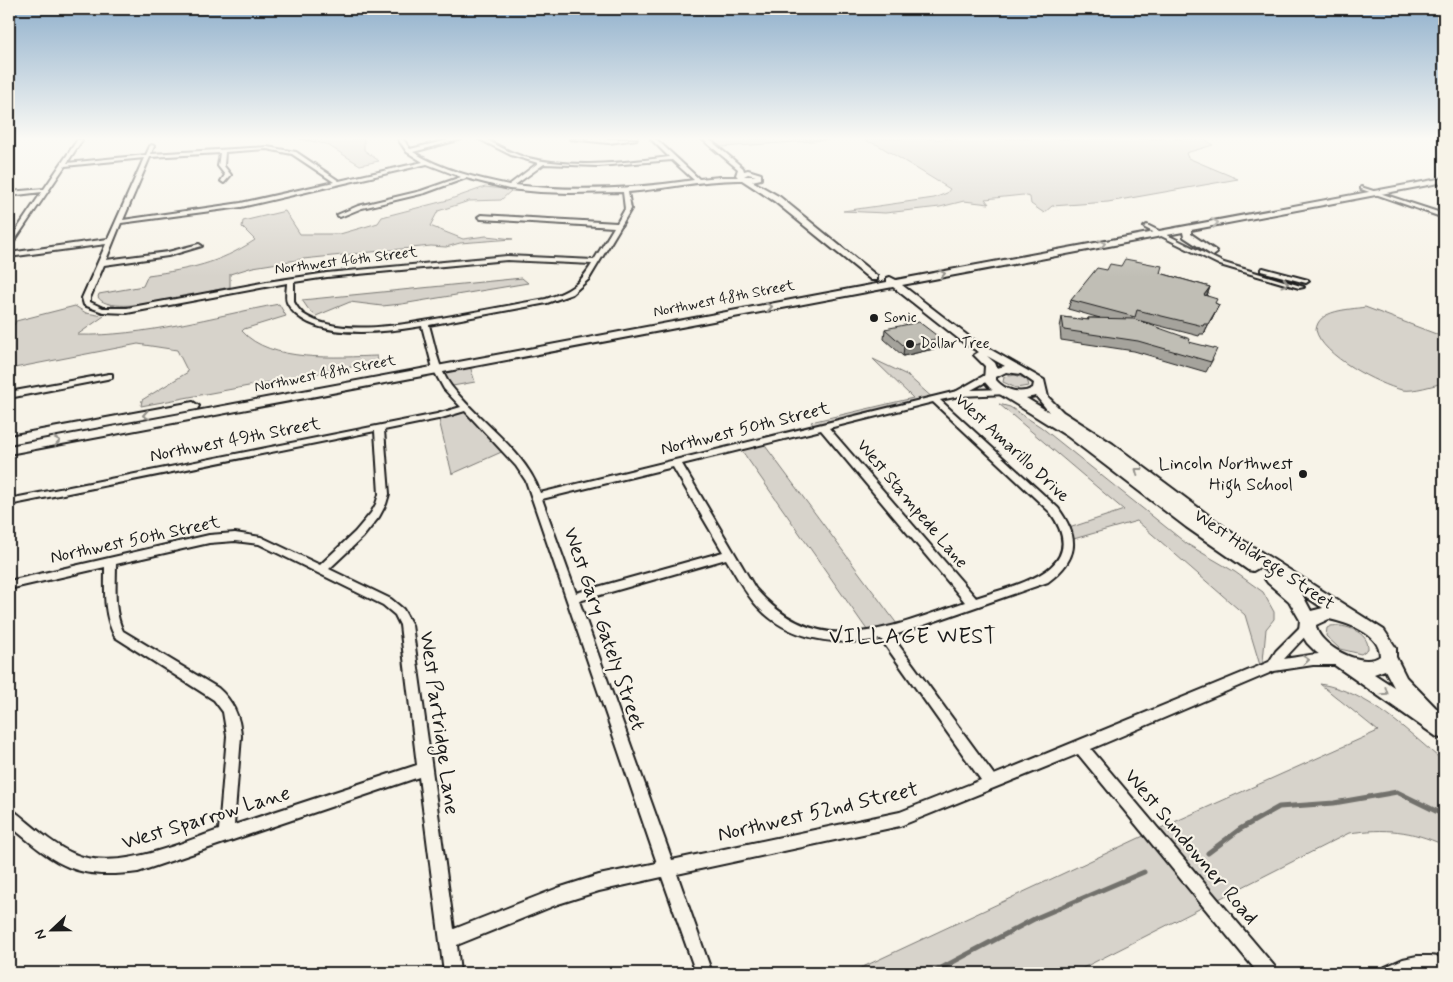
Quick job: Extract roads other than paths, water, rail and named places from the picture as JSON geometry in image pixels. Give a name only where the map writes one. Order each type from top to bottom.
[{"type":"main road","name":"Northwest 48th Street","points":[[884,281],[1157,230],[1188,228],[1392,185]]},
{"type":"main road","name":"Northwest 48th Street","points":[[9,450],[436,365],[1157,230],[1363,188],[1386,190],[1416,185]]},
{"type":"main road","points":[[1188,228],[1187,235],[1213,253]]},
{"type":"main road","points":[[884,281],[968,341],[1037,378],[1040,382],[1039,390],[1030,394],[1007,393],[993,385],[991,365],[988,361],[948,336],[884,281]]},
{"type":"main road","name":"Northwest 48th Street","points":[[9,440],[436,365]]},
{"type":"main road","points":[[991,375],[1000,370],[1020,370]]},
{"type":"main road","name":"West Holdrege Street","points":[[1039,390],[1044,402],[1054,411],[1108,448],[1216,529],[1269,566],[1377,634],[1388,649],[1388,658]]},
{"type":"main road","name":"West Holdrege Street","points":[[1007,393],[1060,425],[1185,521],[1280,584],[1295,597],[1315,643],[1343,662]]},
{"type":"main road","points":[[1308,624],[1320,614],[1329,613],[1351,618]]},
{"type":"main road","points":[[1343,662],[1358,667],[1378,667],[1388,658],[1402,686],[1444,728]]},
{"type":"main road","points":[[1343,662],[1363,678],[1444,731]]},
{"type":"street","points":[[9,245],[50,185]]},
{"type":"street","points":[[102,263],[135,185]]},
{"type":"street","points":[[119,222],[241,206],[331,185]]},
{"type":"street","points":[[340,215],[360,207],[423,192],[443,185]]},
{"type":"street","points":[[501,185],[625,190],[663,185]]},
{"type":"street","points":[[755,185],[777,199],[884,281]]},
{"type":"street","points":[[762,185],[884,281]]},
{"type":"street","points":[[1374,189],[1444,216]]},
{"type":"street","points":[[9,194],[46,190]]},
{"type":"street","points":[[291,280],[290,299],[293,307],[303,317],[320,324],[344,329],[370,330],[425,323],[540,303],[567,295],[582,284],[628,209],[625,190]]},
{"type":"street","points":[[1386,190],[1444,210]]},
{"type":"street","points":[[481,218],[619,225]]},
{"type":"street","points":[[1157,230],[1249,267],[1306,280]]},
{"type":"street","points":[[1157,230],[1236,269],[1301,287]]},
{"type":"street","points":[[9,255],[111,241]]},
{"type":"street","points":[[102,263],[178,252],[199,246]]},
{"type":"street","name":"Northwest 46th Street","points":[[102,263],[86,300],[90,306],[100,310],[136,310],[291,280],[513,258],[597,262]]},
{"type":"street","name":"West Gary Gately Street","points":[[425,323],[436,365],[447,387],[525,472],[538,497],[704,973]]},
{"type":"street","name":"Northwest 50th Street","points":[[960,392],[964,388],[991,375]]},
{"type":"street","points":[[9,395],[109,376]]},
{"type":"street","name":"Northwest 50th Street","points":[[538,497],[824,428],[960,392],[1007,393]]},
{"type":"street","name":"West Amarillo Drive","points":[[935,400],[1054,510],[1066,529],[1070,540],[1063,563],[1044,579],[973,603]]},
{"type":"street","name":"Northwest 49th Street","points":[[9,502],[379,428],[466,408]]},
{"type":"street","points":[[322,569],[373,519],[383,502],[379,428]]},
{"type":"street","name":"West Stampede Lane","points":[[824,428],[973,603]]},
{"type":"street","points":[[676,463],[758,601],[790,626],[835,638],[860,638],[884,634],[973,603]]},
{"type":"street","name":"Northwest 50th Street","points":[[9,584],[209,540],[235,537],[260,541],[322,569]]},
{"type":"street","points":[[572,599],[729,554]]},
{"type":"street","points":[[111,562],[112,616],[114,626],[119,634],[213,692],[230,709],[234,721],[234,736],[226,836]]},
{"type":"street","name":"West Partridge Lane","points":[[322,569],[387,602],[402,617],[406,625],[452,973]]},
{"type":"street","name":"Northwest 52nd Street","points":[[1273,666],[1308,624]]},
{"type":"street","points":[[884,634],[991,783]]},
{"type":"street","name":"Northwest 52nd Street","points":[[448,940],[579,889],[667,868],[900,819],[1081,747],[1273,666],[1313,660],[1343,662]]},
{"type":"street","name":"West Sundowner Road","points":[[1081,747],[1269,973]]},
{"type":"street","name":"West Sparrow Lane","points":[[9,816],[60,856],[87,867],[111,868],[138,864],[425,769]]},
{"type":"street","points":[[1390,973],[1401,967],[1435,964],[1444,966]]},
{"type":"waterway","points":[[1208,853],[1240,829],[1279,807],[1334,803],[1397,792],[1444,815]]},
{"type":"waterway","points":[[932,973],[1036,918],[1144,872]]},
{"type":"place","name":"Sonic","points":[[874,318]]},
{"type":"place","name":"Dollar Tree","points":[[910,344]]},
{"type":"place","name":"Lincoln Northwest High School","points":[[1303,474]]},
{"type":"district","name":"VILLAGE WEST","points":[[913,637]]}]
